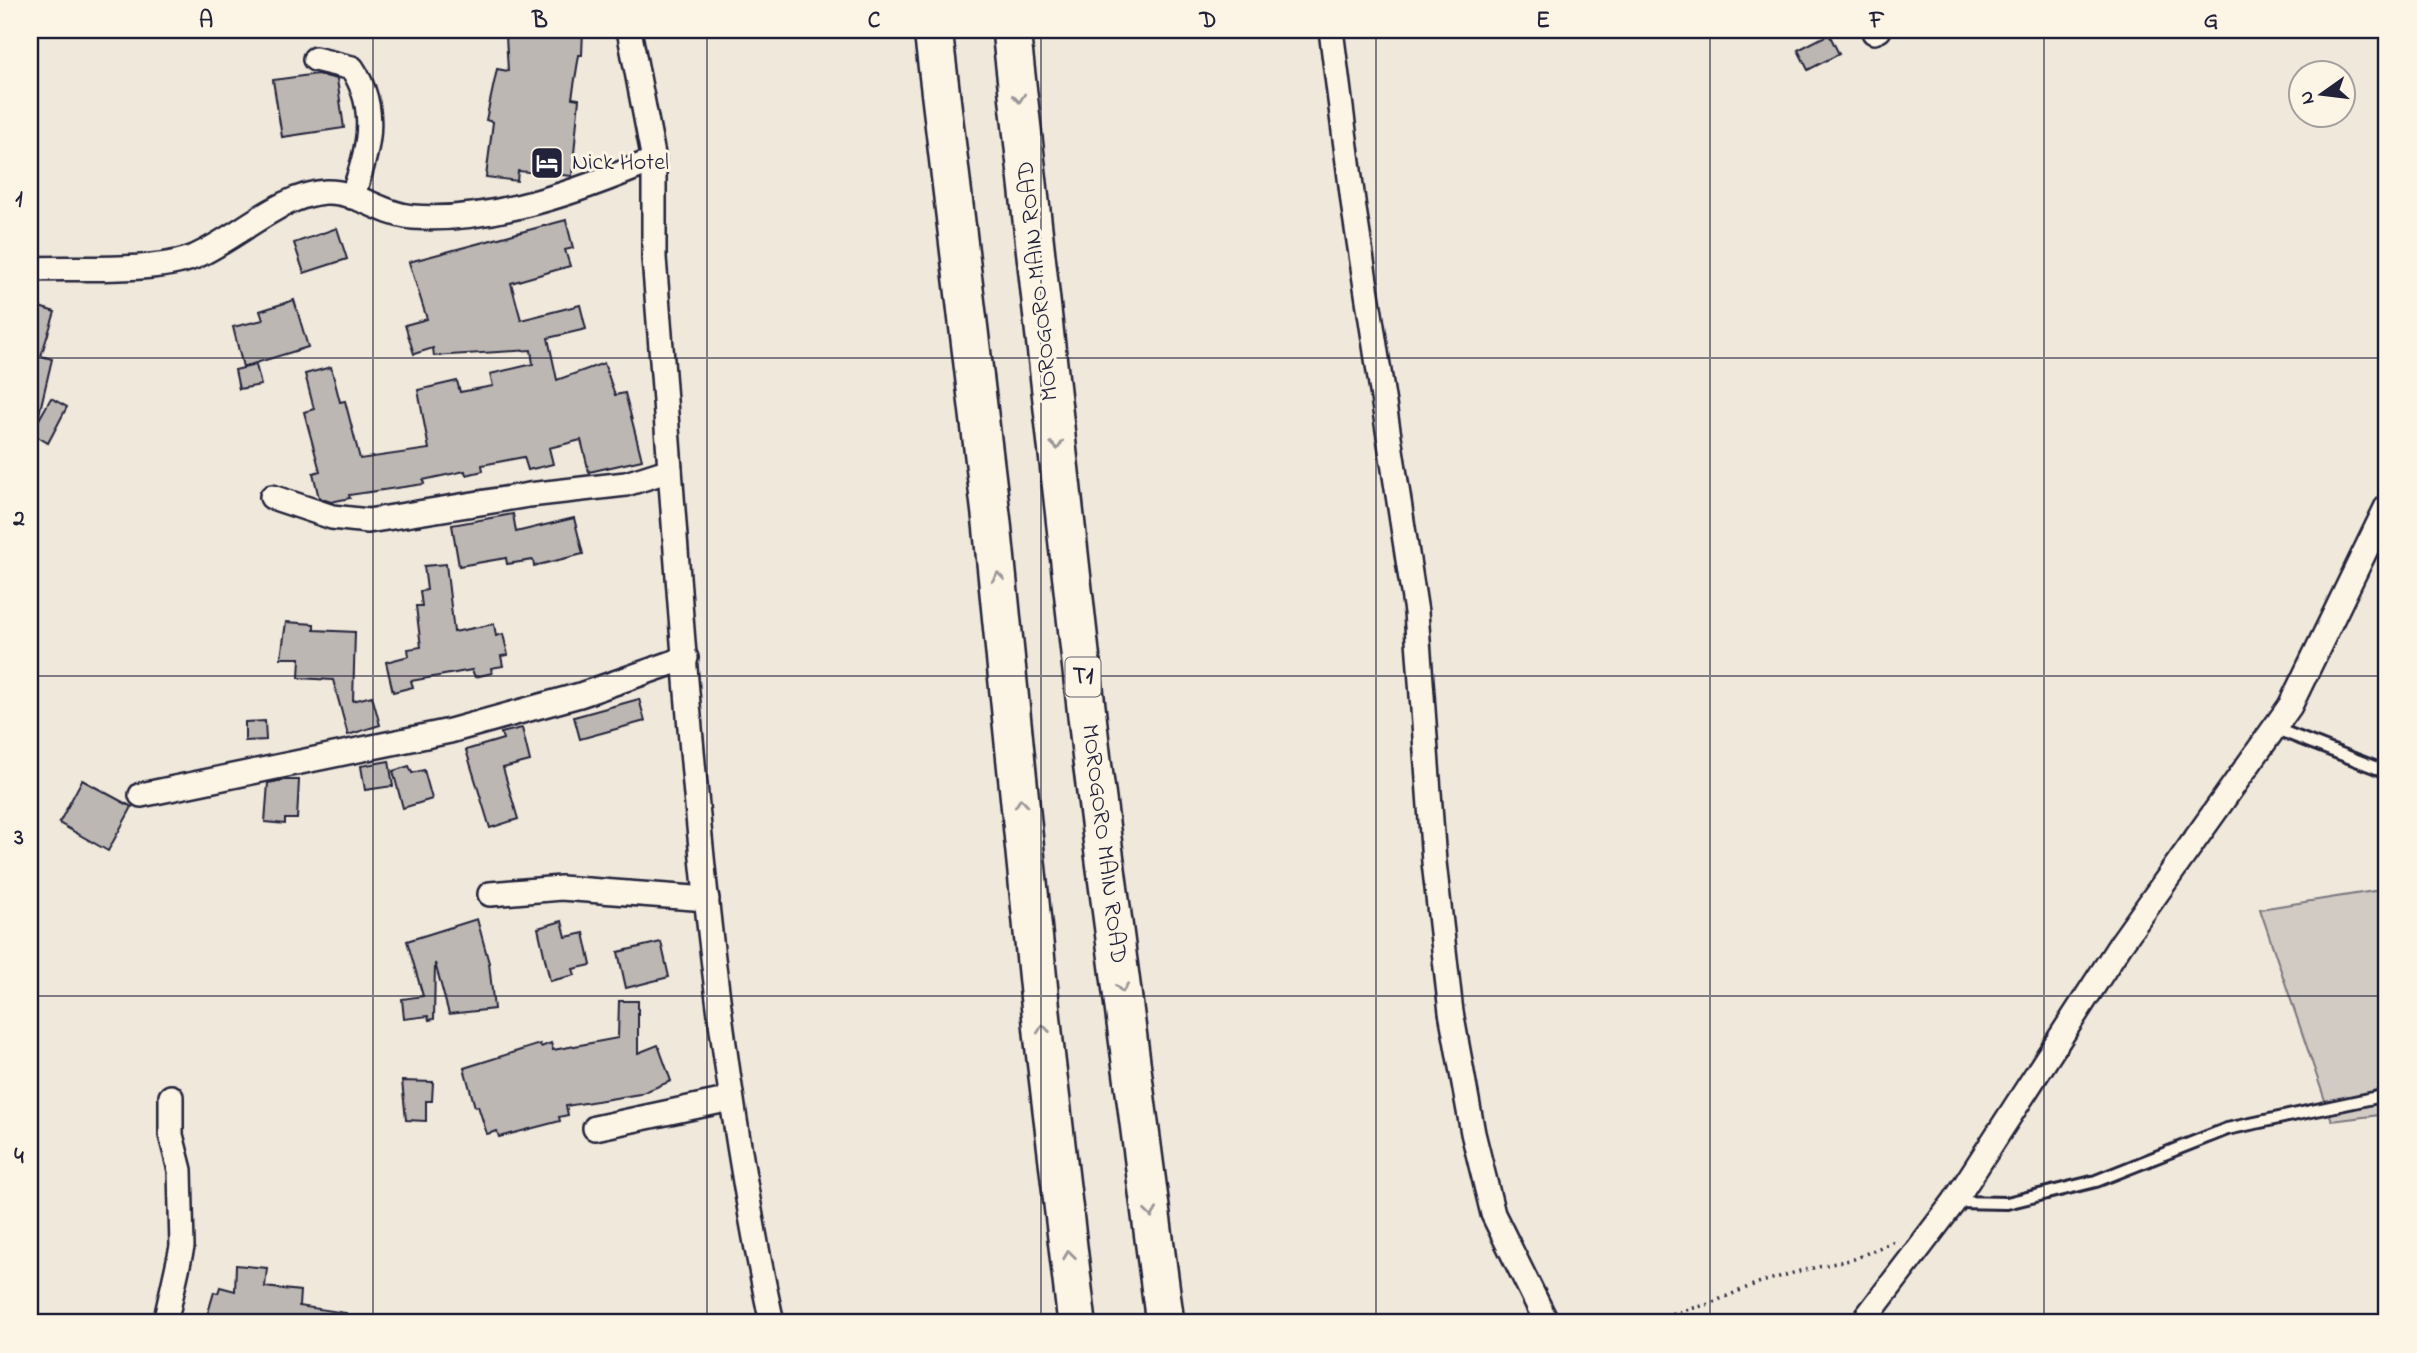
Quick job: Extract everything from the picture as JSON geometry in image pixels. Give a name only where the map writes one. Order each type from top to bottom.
[{"type":"highway","points":[[933,30],[992,523],[1044,1042],[1077,1323]]},
{"type":"highway","name":"MOROGORO MAIN ROAD","points":[[1012,30],[1092,761],[1166,1323]]},
{"type":"street","points":[[629,30],[654,160],[654,258],[707,899],[737,1148],[772,1323]]},
{"type":"street","points":[[1331,30],[1354,209],[1416,612],[1434,862],[1451,1012],[1473,1133],[1493,1213],[1546,1320]]},
{"type":"street","points":[[315,59],[352,68],[361,82],[370,111],[369,141],[352,197]]},
{"type":"street","points":[[30,269],[141,265],[192,258],[228,240],[294,199],[327,192],[352,197],[410,217],[480,212],[576,192],[654,160]]},
{"type":"street","points":[[272,497],[332,517],[368,521],[528,495],[625,484],[670,470]]},
{"type":"street","points":[[1862,1323],[1954,1202],[2120,945],[2290,706],[2387,506]]},
{"type":"street","points":[[141,795],[450,731],[580,695],[686,658]]},
{"type":"street","points":[[490,894],[561,888],[707,899]]},
{"type":"street","points":[[165,1323],[182,1247],[180,1170],[171,1135],[171,1097]]},
{"type":"street","points":[[595,1128],[731,1100]]},
{"type":"lane","points":[[2274,728],[2387,772]]},
{"type":"lane","points":[[1954,1202],[2007,1203],[2032,1197],[2096,1181],[2227,1129],[2387,1095]]},
{"type":"path","points":[[1546,1320],[1658,1317],[1706,1305],[1800,1270],[1854,1259],[1936,1223]]},
{"type":"shaded area","points":[[2387,889],[2387,1114],[2332,1121],[2260,909]]},
{"type":"building","points":[[552,30],[583,30],[582,55],[579,55],[572,98],[579,99],[572,176],[518,171],[517,181],[486,177],[493,122],[486,120],[497,69],[508,71],[506,36],[552,33]]},
{"type":"building","points":[[1829,34],[1839,54],[1808,70],[1798,50]]},
{"type":"building","points":[[317,74],[337,79],[344,128],[282,137],[273,80]]},
{"type":"building","points":[[566,220],[573,248],[565,250],[570,266],[511,283],[521,320],[580,305],[586,329],[548,338],[557,380],[604,363],[615,395],[625,393],[642,460],[589,472],[581,440],[549,448],[553,464],[528,470],[524,457],[482,465],[483,471],[466,475],[465,471],[423,480],[424,484],[349,495],[350,498],[331,502],[319,498],[313,473],[320,471],[304,412],[314,409],[305,374],[331,367],[340,402],[345,401],[360,459],[429,449],[418,390],[457,381],[460,392],[493,386],[490,374],[533,364],[531,350],[434,356],[433,348],[414,354],[405,325],[427,319],[409,262]]},
{"type":"building","points":[[337,228],[347,259],[304,273],[294,243]]},
{"type":"building","points":[[294,300],[308,347],[243,367],[233,327],[263,320],[260,311]]},
{"type":"building","points":[[30,304],[55,312],[41,356],[52,359],[37,423],[51,398],[67,407],[48,443],[31,433],[36,425],[30,425]]},
{"type":"building","points":[[256,365],[261,385],[239,389],[235,370]]},
{"type":"building","points":[[513,514],[516,532],[574,518],[583,554],[534,566],[533,560],[507,564],[506,558],[459,566],[452,525]]},
{"type":"building","points":[[446,564],[454,632],[494,624],[496,636],[503,634],[508,655],[501,656],[503,666],[491,668],[492,673],[475,677],[472,670],[411,681],[413,687],[393,692],[386,662],[409,656],[408,649],[421,647],[416,606],[422,606],[420,591],[427,590],[424,566]]},
{"type":"building","points":[[286,622],[314,624],[314,630],[355,632],[353,701],[372,696],[380,725],[348,735],[333,680],[299,678],[300,658],[281,658]]},
{"type":"building","points":[[639,699],[645,721],[580,739],[574,717]]},
{"type":"building","points":[[265,721],[266,740],[245,741],[245,722]]},
{"type":"building","points":[[522,728],[530,761],[503,768],[518,819],[490,828],[466,750],[503,739],[501,733]]},
{"type":"building","points":[[389,761],[393,786],[365,790],[361,766]]},
{"type":"building","points":[[409,766],[412,773],[424,770],[432,799],[403,808],[393,771]]},
{"type":"building","points":[[82,780],[132,807],[108,851],[59,823]]},
{"type":"building","points":[[299,780],[297,819],[285,819],[285,824],[265,822],[268,783]]},
{"type":"building","points":[[477,919],[489,963],[494,1009],[449,1014],[435,963],[434,1019],[429,1020],[428,1016],[404,1019],[402,999],[423,996],[407,941]]},
{"type":"building","points":[[562,921],[566,937],[584,933],[591,965],[573,969],[575,975],[550,981],[538,928]]},
{"type":"building","points":[[661,942],[669,977],[626,988],[618,952]]},
{"type":"building","points":[[619,1001],[638,1001],[638,1053],[658,1045],[671,1081],[640,1094],[566,1106],[568,1115],[559,1117],[560,1121],[499,1137],[497,1131],[487,1134],[478,1106],[475,1107],[464,1068],[540,1044],[541,1047],[551,1043],[553,1050],[618,1038]]},
{"type":"building","points":[[402,1081],[433,1082],[432,1101],[426,1101],[426,1121],[406,1120]]},
{"type":"building","points":[[236,1265],[267,1268],[265,1287],[300,1291],[299,1306],[346,1313],[345,1323],[205,1323],[214,1292],[218,1293],[220,1287],[235,1291]]},
{"type":"place","name":"Nick Hotel","points":[[547,163]]}]
